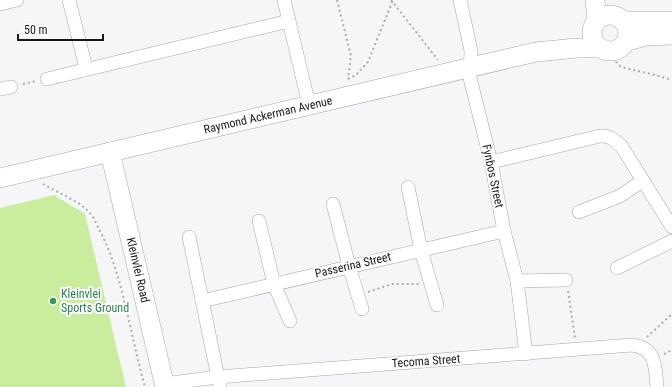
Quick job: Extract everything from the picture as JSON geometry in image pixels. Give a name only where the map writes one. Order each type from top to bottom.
[{"type":"street","points":[[69,0],[86,68]]},
{"type":"street","points":[[284,0],[309,105]]},
{"type":"street","name":"Fynbos Street","points":[[460,0],[471,51],[470,81],[491,162],[504,231],[516,281],[526,354]]},
{"type":"street","points":[[595,0],[607,17],[628,30],[627,41],[646,36],[672,35]]},
{"type":"street","points":[[607,17],[672,21]]},
{"type":"street","points":[[606,52],[592,38],[607,17]]},
{"type":"street","name":"Raymond Ackerman Avenue","points":[[536,52],[607,17]]},
{"type":"street","points":[[47,78],[288,21]]},
{"type":"street","name":"Raymond Ackerman Avenue","points":[[606,52],[603,50],[612,52],[622,47],[627,41]]},
{"type":"street","name":"Raymond Ackerman Avenue","points":[[0,178],[536,52],[577,48],[606,52]]},
{"type":"street","points":[[491,162],[604,136],[614,140],[622,147],[672,227]]},
{"type":"street","name":"Kleinvlei Road","points":[[110,152],[165,386]]},
{"type":"street","points":[[579,212],[620,196],[642,181]]},
{"type":"street","points":[[408,187],[421,250],[437,305]]},
{"type":"street","points":[[333,204],[362,309]]},
{"type":"street","points":[[259,221],[274,284],[290,321]]},
{"type":"street","name":"Passerina Street","points":[[202,301],[504,231]]},
{"type":"street","points":[[189,237],[219,382]]},
{"type":"street","points":[[617,268],[672,241]]},
{"type":"street","points":[[516,281],[566,280]]},
{"type":"street","points":[[637,346],[648,352],[655,360],[657,387]]},
{"type":"street","name":"Tecoma Street","points":[[165,386],[526,354],[637,346]]},
{"type":"path","points":[[337,0],[351,56],[347,83]]},
{"type":"path","points":[[348,79],[356,75],[368,62],[392,1]]},
{"type":"path","points":[[392,1],[439,61]]},
{"type":"path","points":[[606,52],[621,66],[672,80]]},
{"type":"path","points":[[6,88],[47,78]]},
{"type":"path","points":[[39,181],[71,199],[90,213],[103,237],[111,255],[127,312],[145,387]]},
{"type":"path","points":[[566,280],[576,350]]},
{"type":"path","points":[[358,295],[392,284],[431,282]]},
{"type":"path","points":[[637,346],[672,314]]},
{"type":"green space","name":"Kleinvlei Sports Ground","points":[[54,195],[85,214],[126,387],[0,387],[0,208]]},
{"type":"place","name":"Kleinvlei Sports Ground","points":[[53,301]]}]
